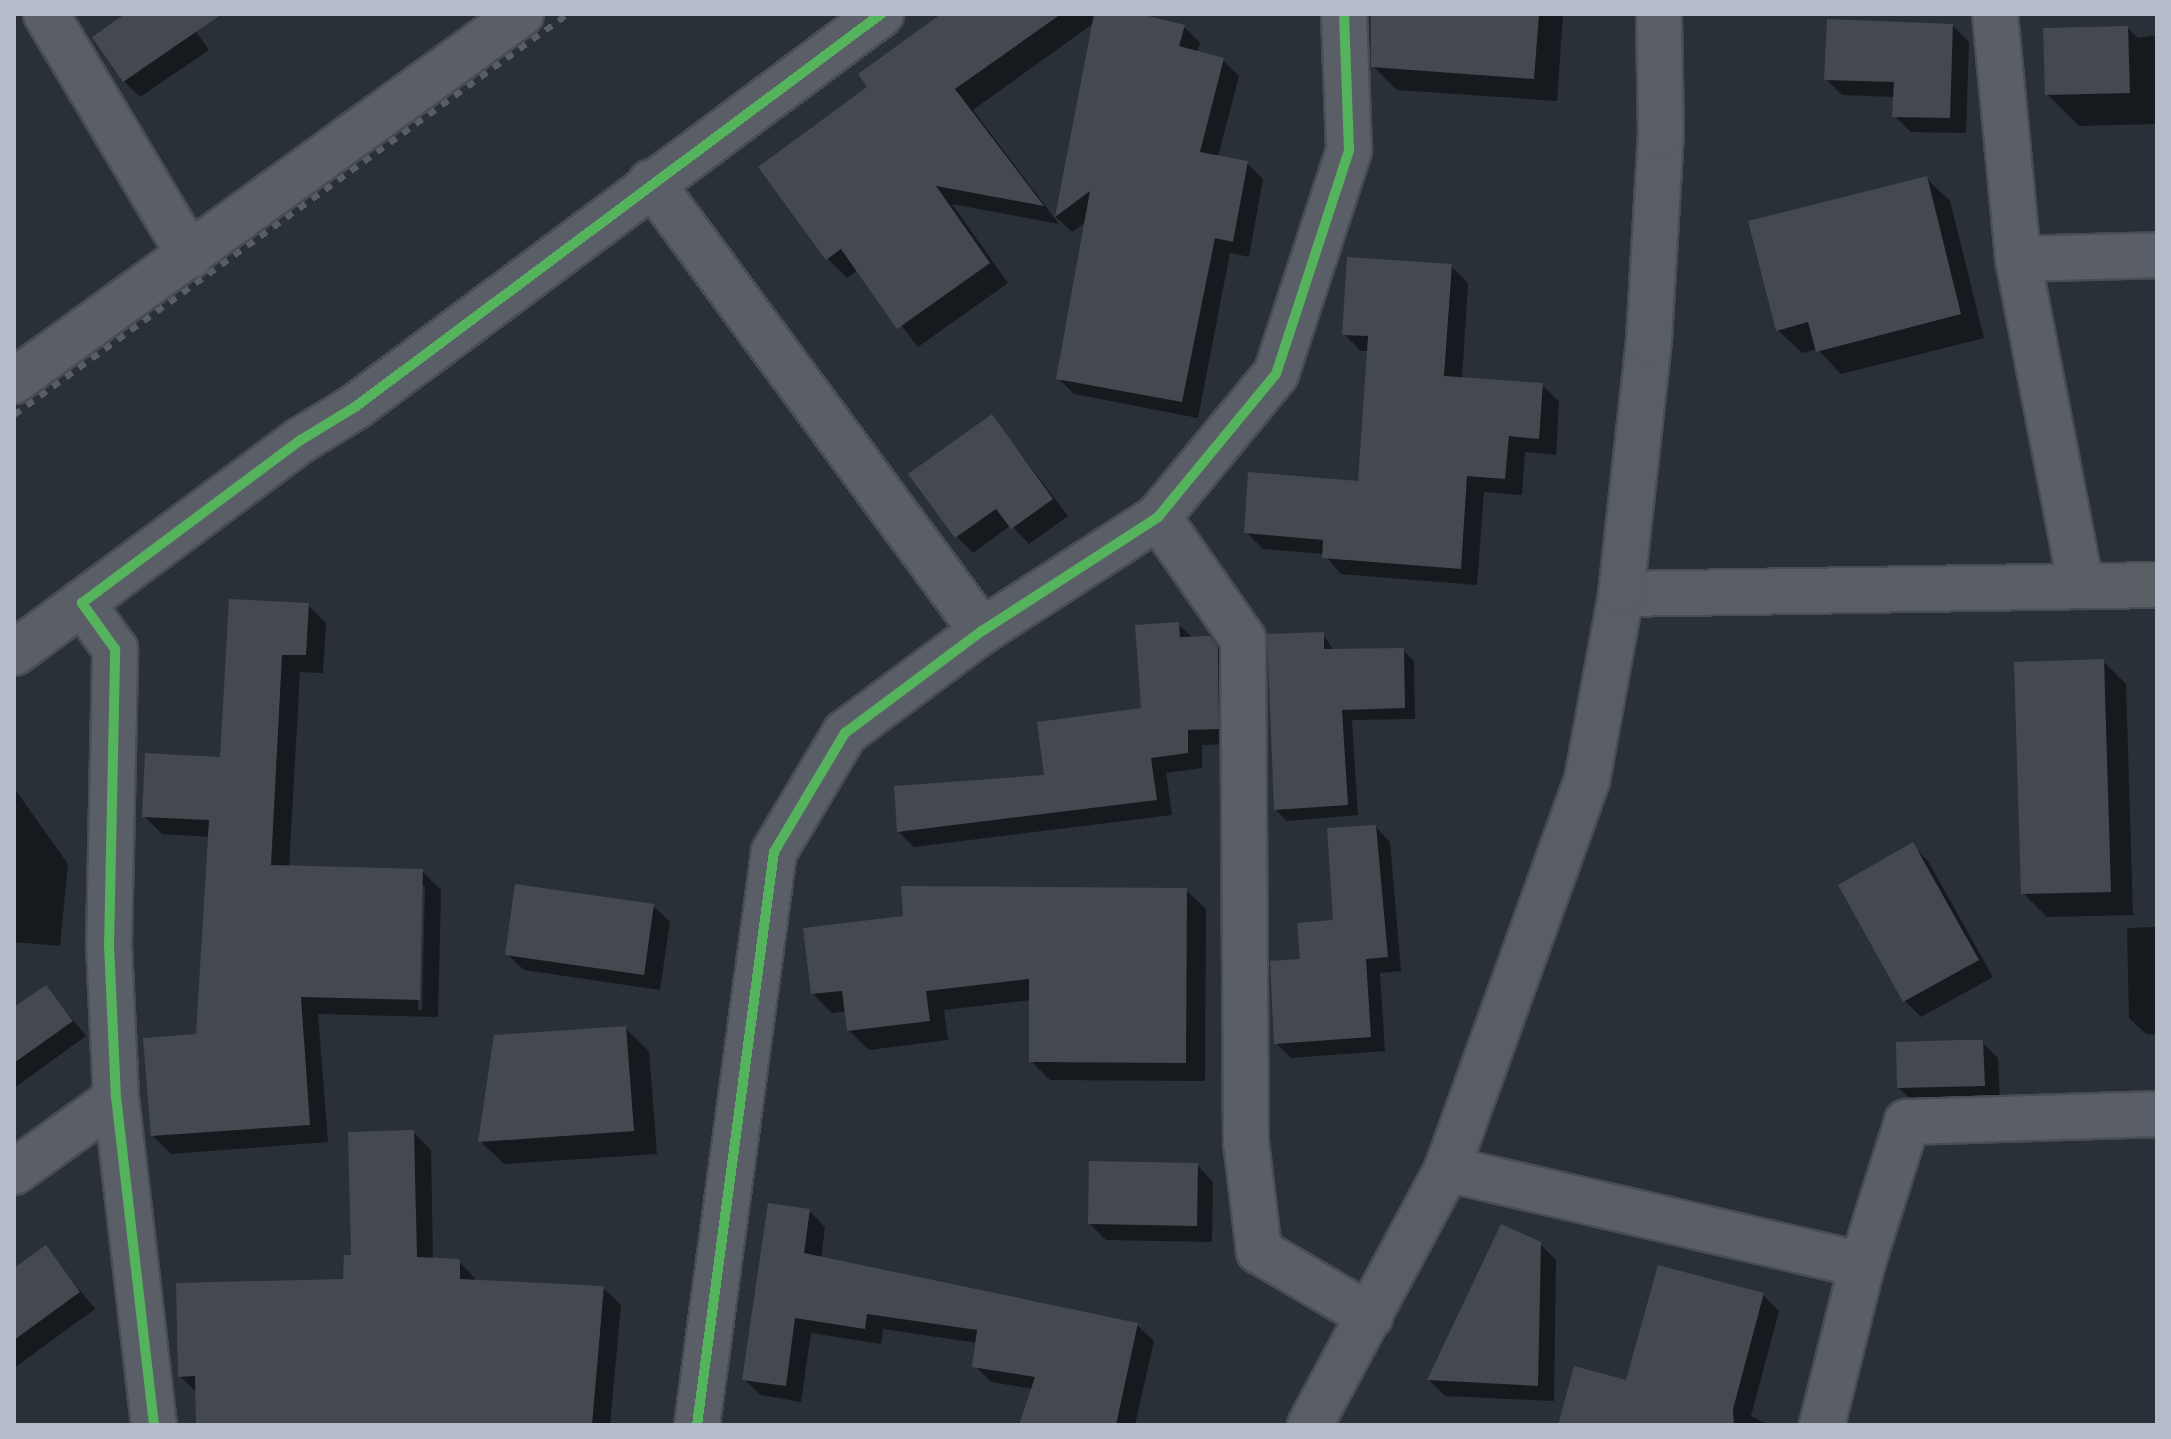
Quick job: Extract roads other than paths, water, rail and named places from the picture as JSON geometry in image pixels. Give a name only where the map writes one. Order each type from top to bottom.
[{"type":"street","points":[[46,14],[190,256]]},
{"type":"street","points":[[14,381],[521,14]]},
{"type":"street","points":[[14,653],[301,440],[355,407],[651,182],[881,14]]},
{"type":"street","points":[[697,1425],[774,852],[845,733],[982,631],[1158,517],[1276,374],[1349,150],[1344,14]]},
{"type":"street","points":[[1310,1425],[1447,1169],[1587,780],[1621,594],[1649,340],[1661,133],[1659,14]]},
{"type":"street","points":[[1995,14],[2018,259],[2081,586]]},
{"type":"street","points":[[651,182],[982,631]]},
{"type":"street","points":[[2018,259],[2157,255]]},
{"type":"street","points":[[1158,517],[1243,639],[1246,1142],[1259,1251],[1370,1316]]},
{"type":"street","points":[[1621,594],[2157,585]]},
{"type":"street","points":[[82,603],[115,649],[109,946],[116,1099],[154,1425]]},
{"type":"street","points":[[14,1172],[116,1099]]},
{"type":"street","points":[[1822,1425],[1862,1265],[1907,1122],[2157,1114]]},
{"type":"street","points":[[1447,1169],[1862,1265]]},
{"type":"railway","points":[[14,415],[568,14]]}]
